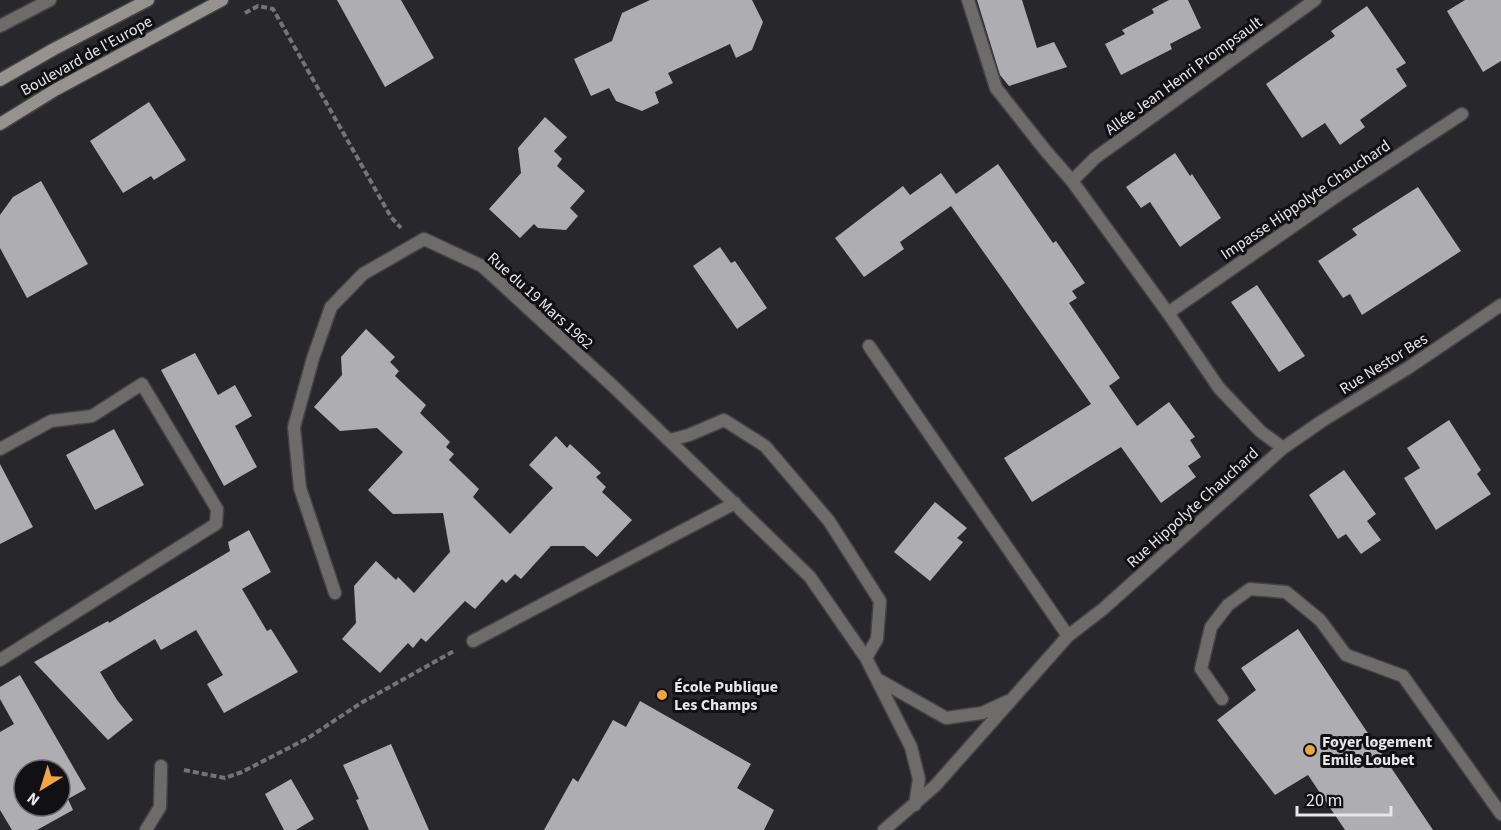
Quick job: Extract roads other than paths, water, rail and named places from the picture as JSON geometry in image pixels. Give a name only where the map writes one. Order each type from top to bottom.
[{"type":"main road","name":"Boulevard de l'Europe","points":[[0,80],[148,0]]},
{"type":"main road","name":"Boulevard de l'Europe","points":[[0,124],[54,90],[222,0]]},
{"type":"street","points":[[0,26],[50,0]]},
{"type":"street","name":"Rue Hippolyte Chauchard","points":[[884,830],[935,786],[1068,636],[1103,609],[1283,448],[1260,431],[1219,388],[1168,313],[1072,181],[996,88],[968,0]]},
{"type":"street","name":"Allée Jean Henri Prompsault","points":[[1072,181],[1095,158],[1316,0]]},
{"type":"street","name":"Impasse Hippolyte Chauchard","points":[[1168,313],[1338,195],[1462,114]]},
{"type":"street","name":"Rue du 19 Mars 1962","points":[[335,593],[300,488],[294,427],[313,358],[331,307],[363,274],[424,239],[482,266],[670,440],[810,577],[866,658],[911,747],[919,779],[915,805]]},
{"type":"street","name":"Rue Nestor Bes","points":[[1283,448],[1501,306]]},
{"type":"street","points":[[869,346],[1068,636]]},
{"type":"street","points":[[0,449],[51,421],[92,416],[142,384],[217,509],[216,524],[0,660]]},
{"type":"street","points":[[670,440],[689,435],[724,420],[765,446],[829,521],[880,601],[877,639],[866,658]]},
{"type":"street","points":[[473,641],[735,503]]},
{"type":"street","points":[[1222,699],[1201,669],[1211,627],[1228,604],[1250,589],[1286,592],[1320,620],[1346,655],[1403,676],[1501,814]]},
{"type":"street","name":"Rue du 19 Mars 1962","points":[[879,680],[946,718],[982,713],[1013,699]]},
{"type":"street","points":[[146,830],[160,807],[161,765]]},
{"type":"place","name":"École Publique Les Champs","points":[[662,695]]},
{"type":"place","name":"Foyer logement Emile Loubet","points":[[1310,750]]}]
